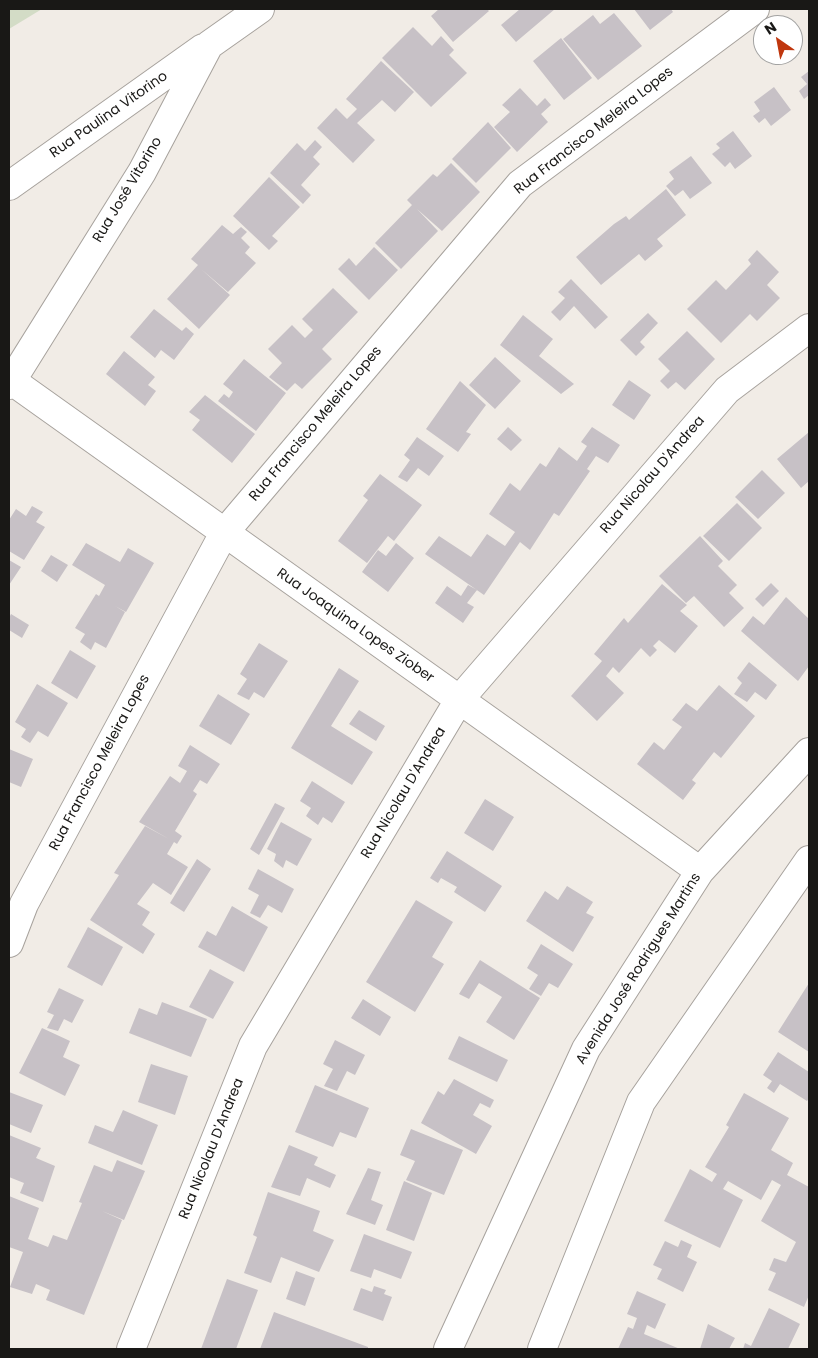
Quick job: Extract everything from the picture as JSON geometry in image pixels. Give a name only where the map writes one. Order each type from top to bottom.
[{"type":"street","name":"Rua José Vitorino","points":[[10,383],[142,172],[208,45],[260,9]]},
{"type":"street","name":"Rua Francisco Meleira Lopes","points":[[9,944],[24,904],[224,532],[520,184],[754,9]]},
{"type":"street","name":"Rua Paulina Vitorino","points":[[9,186],[208,45]]},
{"type":"street","name":"Rua Nicolau D'Andrea","points":[[131,1349],[253,1046],[459,700],[727,390],[809,328]]},
{"type":"street","name":"Rua Joaquina Lopes Ziober","points":[[10,383],[224,532],[700,871]]},
{"type":"street","name":"Avenida José Rodrigues Martins","points":[[448,1349],[586,1049],[700,871],[809,752]]},
{"type":"street","points":[[542,1349],[641,1102],[809,860]]},
{"type":"green space","points":[[9,9],[42,9],[9,29]]},
{"type":"building","points":[[439,9],[487,9],[489,11],[453,42],[431,16]]},
{"type":"building","points":[[520,9],[555,9],[516,42],[501,25]]},
{"type":"building","points":[[634,9],[671,9],[673,12],[650,30]]},
{"type":"building","points":[[614,13],[642,46],[598,80],[563,39],[593,15],[600,24]]},
{"type":"building","points":[[413,27],[432,46],[441,36],[454,50],[449,55],[467,73],[431,107],[382,58]]},
{"type":"building","points":[[561,38],[592,78],[564,100],[533,61]]},
{"type":"building","points":[[381,61],[414,92],[395,112],[382,100],[357,123],[375,140],[353,163],[317,128],[336,108],[347,119],[357,109],[346,99]]},
{"type":"building","points":[[809,71],[809,95],[804,99],[799,91],[807,84],[801,77]]},
{"type":"building","points":[[774,87],[791,110],[771,126],[765,118],[759,123],[753,116],[760,111],[754,102]]},
{"type":"building","points":[[520,88],[537,106],[545,98],[551,105],[541,114],[548,122],[517,152],[494,127],[510,112],[502,105]]},
{"type":"building","points":[[488,122],[511,148],[476,183],[452,159]]},
{"type":"building","points":[[733,131],[752,156],[735,169],[730,162],[725,167],[712,154],[720,148],[716,144]]},
{"type":"building","points":[[315,140],[322,147],[313,157],[320,164],[301,185],[311,195],[303,204],[270,173],[297,143],[305,151]]},
{"type":"building","points":[[691,156],[712,183],[690,199],[683,190],[675,196],[666,186],[674,179],[669,172]]},
{"type":"building","points":[[451,163],[480,192],[442,231],[417,209],[438,231],[401,269],[375,243],[412,205],[407,200],[433,174],[437,177]]},
{"type":"building","points":[[269,177],[300,207],[272,236],[278,241],[269,250],[233,216]]},
{"type":"building","points":[[666,189],[686,215],[657,239],[663,246],[645,261],[639,254],[601,285],[576,257],[614,224],[626,216],[629,220]]},
{"type":"building","points":[[222,225],[233,234],[241,227],[247,232],[241,238],[250,247],[245,253],[256,263],[228,292],[201,269],[230,295],[199,329],[167,299],[198,265],[191,259]]},
{"type":"building","points":[[374,247],[398,270],[369,300],[338,269],[349,258],[356,266]]},
{"type":"building","points":[[757,250],[779,272],[767,285],[780,298],[757,321],[750,314],[721,343],[687,309],[716,280],[726,290],[751,264],[748,260]]},
{"type":"building","points":[[571,279],[608,317],[595,329],[574,306],[560,321],[551,312],[565,298],[558,292]]},
{"type":"building","points":[[333,288],[358,312],[322,349],[332,359],[302,389],[295,383],[287,391],[269,377],[282,363],[268,349],[292,325],[305,338],[313,330],[302,319]]},
{"type":"building","points":[[154,309],[182,331],[186,327],[194,334],[174,360],[161,350],[155,358],[130,337]]},
{"type":"building","points":[[648,313],[658,323],[640,342],[645,347],[636,356],[620,340]]},
{"type":"building","points":[[523,315],[553,339],[539,356],[574,384],[561,394],[500,345]]},
{"type":"building","points":[[687,331],[715,359],[685,390],[676,382],[668,389],[660,381],[670,371],[658,359]]},
{"type":"building","points":[[124,351],[155,377],[148,385],[156,391],[145,406],[106,374]]},
{"type":"building","points":[[495,357],[521,381],[495,409],[469,385]]},
{"type":"building","points":[[244,359],[286,393],[256,431],[218,401],[224,394],[229,398],[233,392],[223,384]]},
{"type":"building","points":[[629,380],[651,395],[634,420],[612,405]]},
{"type":"building","points":[[460,381],[486,405],[466,432],[471,434],[458,452],[426,429]]},
{"type":"building","points":[[205,395],[255,434],[232,463],[192,430],[200,420],[189,412]]},
{"type":"building","points":[[508,427],[522,440],[511,451],[497,439]]},
{"type":"building","points":[[592,427],[620,445],[608,463],[596,456],[587,469],[590,471],[559,516],[554,513],[530,550],[520,542],[484,595],[425,554],[439,536],[471,557],[487,534],[505,546],[515,532],[489,514],[510,483],[520,491],[540,463],[546,467],[559,447],[577,461],[587,446],[581,442]]},
{"type":"building","points":[[809,432],[809,481],[801,488],[777,459]]},
{"type":"building","points":[[417,437],[444,456],[429,476],[418,468],[407,482],[398,477],[410,460],[404,455]]},
{"type":"building","points":[[762,470],[785,493],[758,519],[735,497]]},
{"type":"building","points":[[380,474],[422,505],[394,541],[388,536],[367,563],[338,541],[368,500],[363,496]]},
{"type":"building","points":[[737,503],[762,528],[729,561],[703,536]]},
{"type":"building","points":[[32,506],[43,512],[36,522],[45,527],[24,560],[9,551],[9,520],[16,509],[26,516]]},
{"type":"building","points":[[700,536],[723,561],[718,566],[737,585],[729,593],[744,608],[724,627],[694,596],[686,603],[659,576]]},
{"type":"building","points":[[86,543],[120,562],[128,548],[154,563],[126,612],[115,606],[125,612],[106,648],[95,642],[91,650],[80,642],[85,634],[75,628],[96,594],[99,596],[105,585],[72,565]]},
{"type":"building","points":[[396,543],[414,558],[388,592],[362,572],[378,550],[386,556]]},
{"type":"building","points":[[51,555],[68,565],[57,582],[41,571]]},
{"type":"building","points":[[9,560],[21,567],[9,585]]},
{"type":"building","points":[[771,583],[779,591],[763,607],[755,599]]},
{"type":"building","points":[[662,584],[687,605],[680,611],[698,626],[675,653],[659,640],[653,646],[657,650],[650,657],[641,648],[619,673],[613,667],[606,676],[624,693],[597,721],[571,696],[602,661],[594,654],[624,618],[628,623]]},
{"type":"building","points":[[468,585],[477,590],[467,603],[474,607],[463,623],[435,603],[447,586],[461,596]]},
{"type":"building","points":[[786,597],[809,619],[809,666],[798,681],[741,631],[753,616],[764,625]]},
{"type":"building","points":[[11,614],[29,625],[22,638],[9,630]]},
{"type":"building","points":[[259,643],[288,661],[264,698],[254,692],[249,700],[237,694],[247,679],[240,674]]},
{"type":"building","points":[[70,650],[96,666],[77,699],[51,683]]},
{"type":"building","points":[[749,662],[777,685],[766,700],[755,692],[747,702],[734,694],[742,683],[737,678]]},
{"type":"building","points":[[339,668],[359,681],[331,726],[373,752],[352,785],[291,748]]},
{"type":"building","points":[[37,684],[68,703],[48,737],[38,731],[30,743],[21,737],[26,729],[15,722]]},
{"type":"building","points":[[719,685],[755,716],[721,758],[714,752],[692,780],[696,783],[683,800],[637,764],[654,742],[664,750],[682,727],[672,720],[686,703],[697,711]]},
{"type":"building","points":[[218,694],[250,714],[231,745],[199,726]]},
{"type":"building","points":[[359,710],[385,726],[376,741],[349,724]]},
{"type":"building","points":[[190,745],[220,764],[207,784],[200,780],[193,791],[197,794],[175,831],[182,836],[177,844],[174,842],[167,854],[188,867],[171,895],[153,883],[137,904],[150,912],[142,925],[155,934],[143,954],[90,920],[119,875],[114,873],[145,826],[169,839],[139,822],[170,776],[180,783],[187,771],[178,766]]},
{"type":"building","points":[[9,749],[33,759],[21,787],[9,782]]},
{"type":"building","points":[[312,781],[345,802],[332,823],[323,817],[318,825],[306,816],[311,808],[300,801]]},
{"type":"building","points":[[485,799],[514,817],[493,851],[464,833]]},
{"type":"building","points":[[275,803],[285,808],[259,855],[250,849]]},
{"type":"building","points":[[281,822],[312,839],[297,866],[286,860],[283,868],[274,861],[276,854],[267,849]]},
{"type":"building","points":[[447,851],[502,886],[485,912],[454,892],[457,887],[441,878],[438,883],[430,878]]},
{"type":"building","points":[[197,859],[211,869],[184,912],[170,903]]},
{"type":"building","points":[[258,869],[294,889],[282,913],[268,905],[260,918],[250,913],[259,895],[248,889]]},
{"type":"building","points":[[567,886],[593,902],[586,913],[594,917],[573,952],[526,921],[545,891],[558,900]]},
{"type":"building","points":[[416,900],[453,922],[432,957],[444,964],[415,1012],[366,982]]},
{"type":"building","points":[[232,906],[268,927],[244,972],[198,947],[207,931],[216,936]]},
{"type":"building","points":[[88,927],[123,947],[102,986],[67,967]]},
{"type":"building","points":[[541,944],[573,964],[558,988],[549,983],[541,996],[529,989],[538,975],[527,968]]},
{"type":"building","points":[[480,960],[540,998],[514,1040],[486,1022],[502,997],[479,983],[469,999],[459,994]]},
{"type":"building","points":[[210,969],[234,982],[213,1019],[189,1007]]},
{"type":"building","points":[[809,983],[809,1052],[778,1032]]},
{"type":"building","points":[[59,988],[84,1000],[72,1023],[64,1019],[58,1031],[47,1028],[54,1015],[47,1012]]},
{"type":"building","points":[[363,999],[391,1017],[380,1036],[351,1018]]},
{"type":"building","points":[[162,1002],[207,1019],[191,1057],[129,1033],[139,1008],[157,1015]]},
{"type":"building","points":[[42,1028],[70,1041],[63,1057],[80,1065],[65,1096],[19,1073]]},
{"type":"building","points":[[459,1036],[508,1060],[497,1082],[448,1059]]},
{"type":"building","points":[[335,1040],[365,1055],[355,1075],[347,1071],[337,1091],[324,1086],[333,1069],[323,1064]]},
{"type":"building","points":[[778,1052],[809,1072],[809,1098],[807,1101],[780,1084],[774,1093],[767,1088],[772,1081],[763,1075]]},
{"type":"building","points":[[151,1064],[188,1076],[175,1115],[138,1102]]},
{"type":"building","points":[[454,1079],[494,1100],[490,1108],[480,1103],[473,1115],[492,1126],[476,1154],[421,1123],[438,1091],[444,1095]]},
{"type":"building","points":[[315,1085],[369,1108],[356,1138],[340,1132],[333,1147],[295,1132]]},
{"type":"building","points":[[9,1092],[43,1105],[31,1133],[9,1124]]},
{"type":"building","points":[[744,1093],[789,1118],[771,1150],[793,1163],[787,1175],[809,1187],[809,1295],[804,1307],[768,1290],[776,1273],[769,1270],[774,1258],[786,1262],[796,1242],[761,1221],[781,1185],[772,1180],[761,1200],[728,1181],[723,1189],[743,1200],[720,1248],[664,1221],[690,1169],[712,1182],[717,1174],[705,1167],[729,1127],[726,1125]]},
{"type":"building","points":[[123,1110],[158,1125],[142,1165],[88,1143],[95,1125],[113,1132]]},
{"type":"building","points":[[411,1129],[463,1150],[444,1195],[406,1180],[415,1161],[400,1155]]},
{"type":"building","points":[[9,1135],[41,1148],[36,1158],[55,1166],[43,1202],[20,1193],[24,1183],[9,1177]]},
{"type":"building","points":[[289,1145],[318,1157],[314,1165],[336,1175],[330,1188],[307,1178],[300,1196],[271,1187]]},
{"type":"building","points":[[117,1160],[145,1171],[124,1220],[102,1211],[122,1220],[84,1315],[46,1300],[50,1290],[36,1284],[32,1294],[10,1287],[23,1252],[9,1247],[9,1196],[39,1208],[28,1239],[48,1247],[53,1235],[67,1240],[82,1203],[79,1202],[94,1165],[112,1172]]},
{"type":"building","points":[[368,1168],[381,1172],[371,1200],[383,1205],[375,1225],[346,1214]]},
{"type":"building","points":[[404,1181],[432,1193],[414,1241],[386,1230]]},
{"type":"building","points":[[268,1192],[320,1211],[313,1231],[334,1240],[319,1272],[281,1257],[271,1283],[244,1273],[257,1237],[253,1235]]},
{"type":"building","points":[[364,1234],[412,1252],[401,1279],[374,1269],[371,1278],[350,1271]]},
{"type":"building","points":[[681,1240],[692,1245],[687,1257],[697,1262],[683,1292],[657,1279],[662,1269],[653,1265],[665,1241],[678,1247]]},
{"type":"building","points":[[296,1271],[315,1278],[305,1306],[286,1299]]},
{"type":"building","points":[[227,1279],[258,1290],[236,1349],[201,1349]]},
{"type":"building","points":[[374,1286],[386,1290],[384,1294],[392,1297],[383,1321],[353,1310],[361,1288],[372,1292]]},
{"type":"building","points":[[637,1291],[666,1304],[655,1329],[647,1325],[644,1334],[680,1349],[618,1349],[628,1327],[633,1329],[637,1318],[627,1314]]},
{"type":"building","points":[[769,1308],[800,1324],[788,1349],[743,1349],[745,1343],[751,1346]]},
{"type":"building","points":[[274,1312],[368,1347],[368,1349],[260,1349]]},
{"type":"building","points":[[708,1324],[735,1338],[729,1349],[700,1349]]}]
